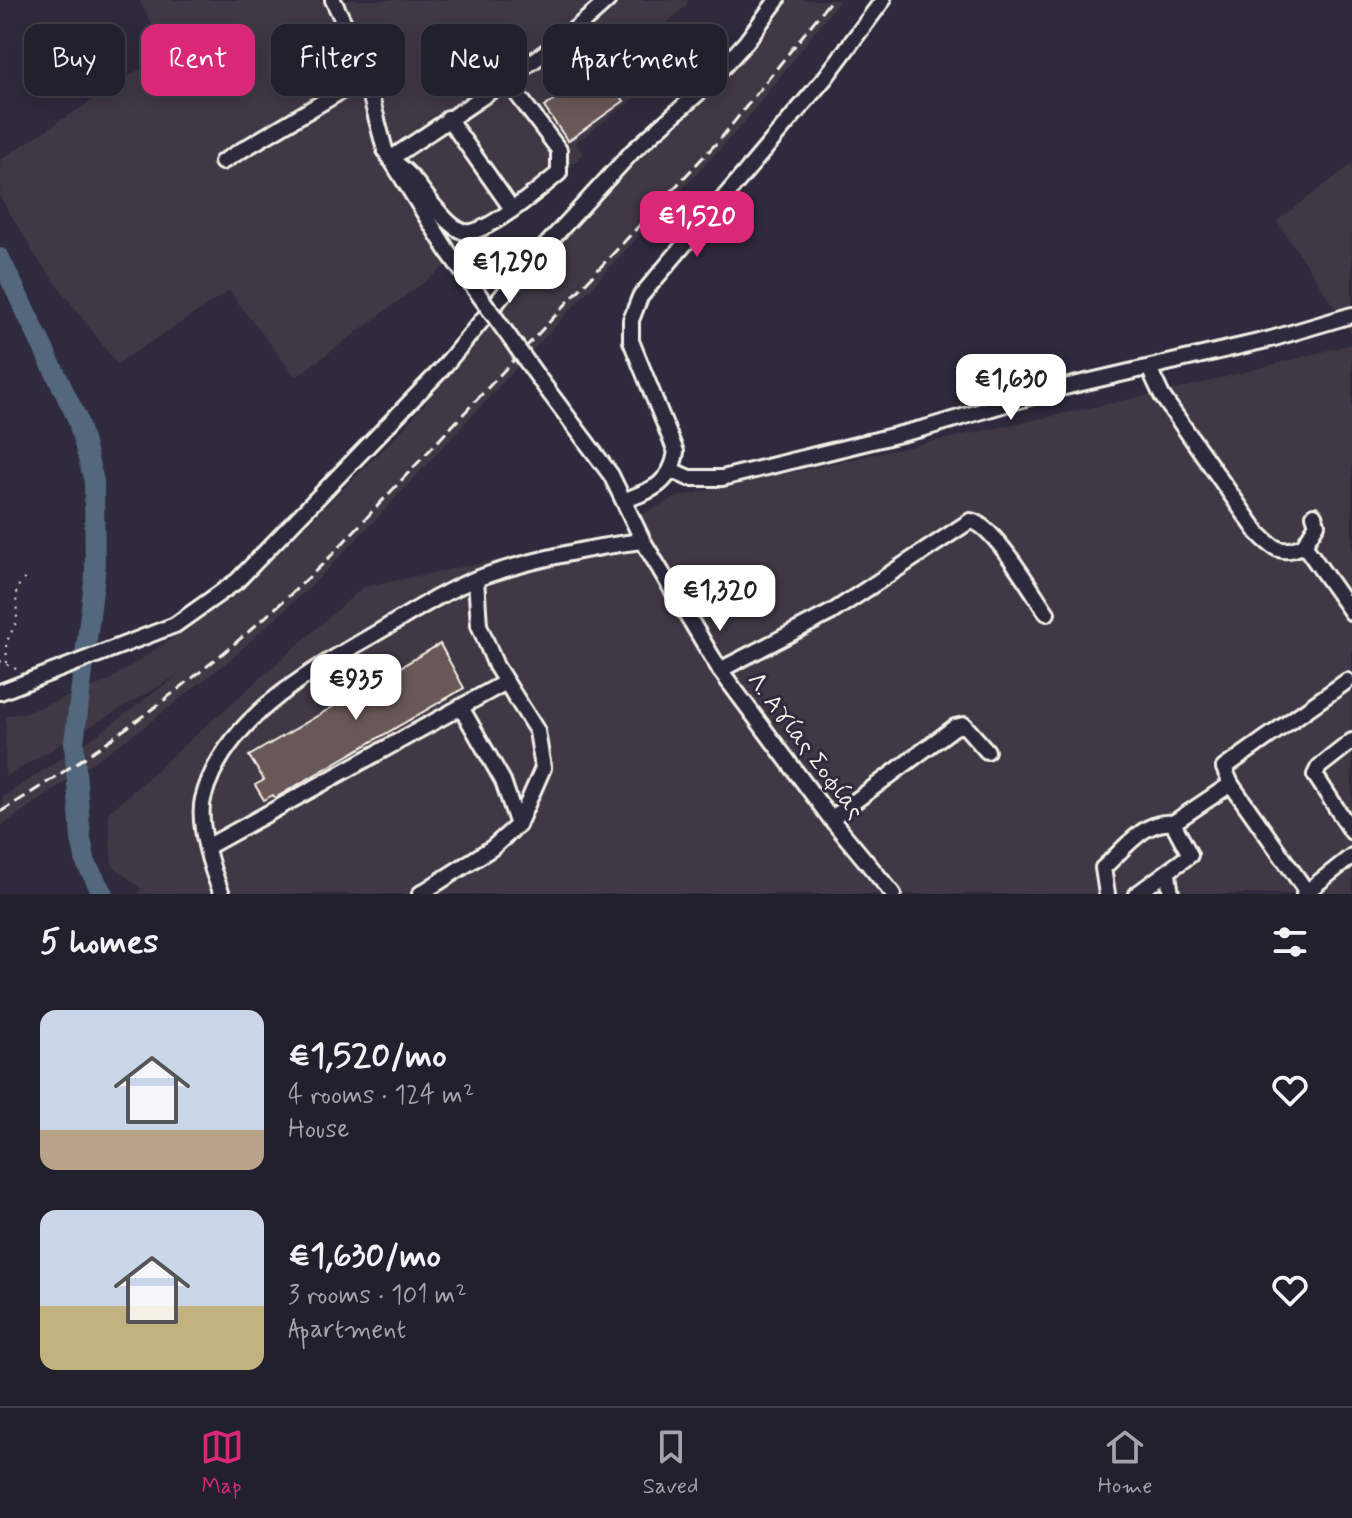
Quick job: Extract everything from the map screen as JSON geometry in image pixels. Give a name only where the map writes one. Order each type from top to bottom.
[{"type":"street","name":"Λ. Αγίας Σοφίας","points":[[333,0],[345,24]]},
{"type":"street","points":[[527,63],[608,0]]},
{"type":"street","points":[[0,692],[175,625],[237,581],[441,370],[526,267],[633,151],[704,88],[746,42],[777,0]]},
{"type":"street","points":[[625,500],[662,485],[673,471],[676,452],[631,341],[631,320],[640,297],[816,89],[883,0]]},
{"type":"street","points":[[222,162],[333,96]]},
{"type":"street","name":"Λ. Αγίας Σοφίας","points":[[371,96],[390,159],[449,253],[611,475],[643,541],[720,670],[831,819],[893,894]]},
{"type":"street","points":[[479,96],[390,159],[411,173],[440,213],[463,232],[474,231],[512,209],[559,173],[559,150],[518,96]]},
{"type":"street","points":[[448,118],[512,209]]},
{"type":"street","points":[[673,471],[689,478],[722,478],[1271,339],[1352,315]]},
{"type":"street","points":[[1149,368],[1162,396],[1258,533],[1272,548],[1283,551],[1304,545],[1317,524],[1314,515]]},
{"type":"street","points":[[720,670],[832,612],[970,521],[977,522],[991,534],[1047,613]]},
{"type":"street","points":[[222,894],[207,847],[202,802],[213,771],[244,728],[305,675],[476,579],[609,545],[643,541]]},
{"type":"street","points":[[1304,545],[1352,613]]},
{"type":"street","points":[[420,894],[492,848],[518,825],[543,768],[537,731],[506,682],[479,625],[476,579]]},
{"type":"street","points":[[1347,681],[1224,768],[1231,784],[1306,893],[1352,856]]},
{"type":"street","points":[[207,847],[506,682]]},
{"type":"street","points":[[462,709],[503,781],[518,825]]},
{"type":"street","points":[[831,819],[955,727],[964,725],[969,728],[987,751]]},
{"type":"street","points":[[1352,741],[1319,767],[1315,775],[1352,832]]},
{"type":"street","points":[[1107,894],[1103,868],[1154,824],[1173,823],[1231,784]]},
{"type":"street","points":[[1137,894],[1190,855],[1173,823]]},
{"type":"street","points":[[1168,874],[1171,894]]},
{"type":"path","points":[[7,663],[6,643],[17,621],[16,589],[27,576]]},
{"type":"path","points":[[0,661],[38,679]]},
{"type":"shaded area","points":[[139,0],[689,0],[665,24],[543,24],[543,96],[638,96],[575,143],[583,154],[519,212],[296,377],[229,291],[117,364],[39,261],[0,197],[0,160],[98,96],[125,96],[125,79],[141,68],[141,96],[255,96],[255,24],[151,24]]},
{"type":"shaded area","points":[[785,0],[840,0],[742,125],[312,585],[231,659],[144,727],[0,827],[3,797],[98,734],[181,673],[5,777],[6,716],[30,711],[108,681],[219,607],[256,575],[405,427],[529,280],[647,150],[703,96],[727,96],[727,72],[745,55]]},
{"type":"shaded area","points":[[1352,164],[1352,333],[1277,221]]},
{"type":"shaded area","points":[[1352,344],[1352,894],[138,894],[141,889],[112,865],[108,813],[363,587],[620,535],[629,521],[677,497],[1195,385]]},
{"type":"building","points":[[559,96],[620,96],[624,101],[568,141],[544,107]]},
{"type":"building","points":[[440,644],[464,688],[275,798],[273,795],[264,800],[255,785],[264,780],[249,756]]},
{"type":"waterway","points":[[0,258],[77,418],[94,481],[95,575],[74,742],[81,839],[86,863],[103,894]]},
{"type":"railway","points":[[0,812],[87,756],[171,695],[251,630],[327,560],[722,137],[831,0]]}]
